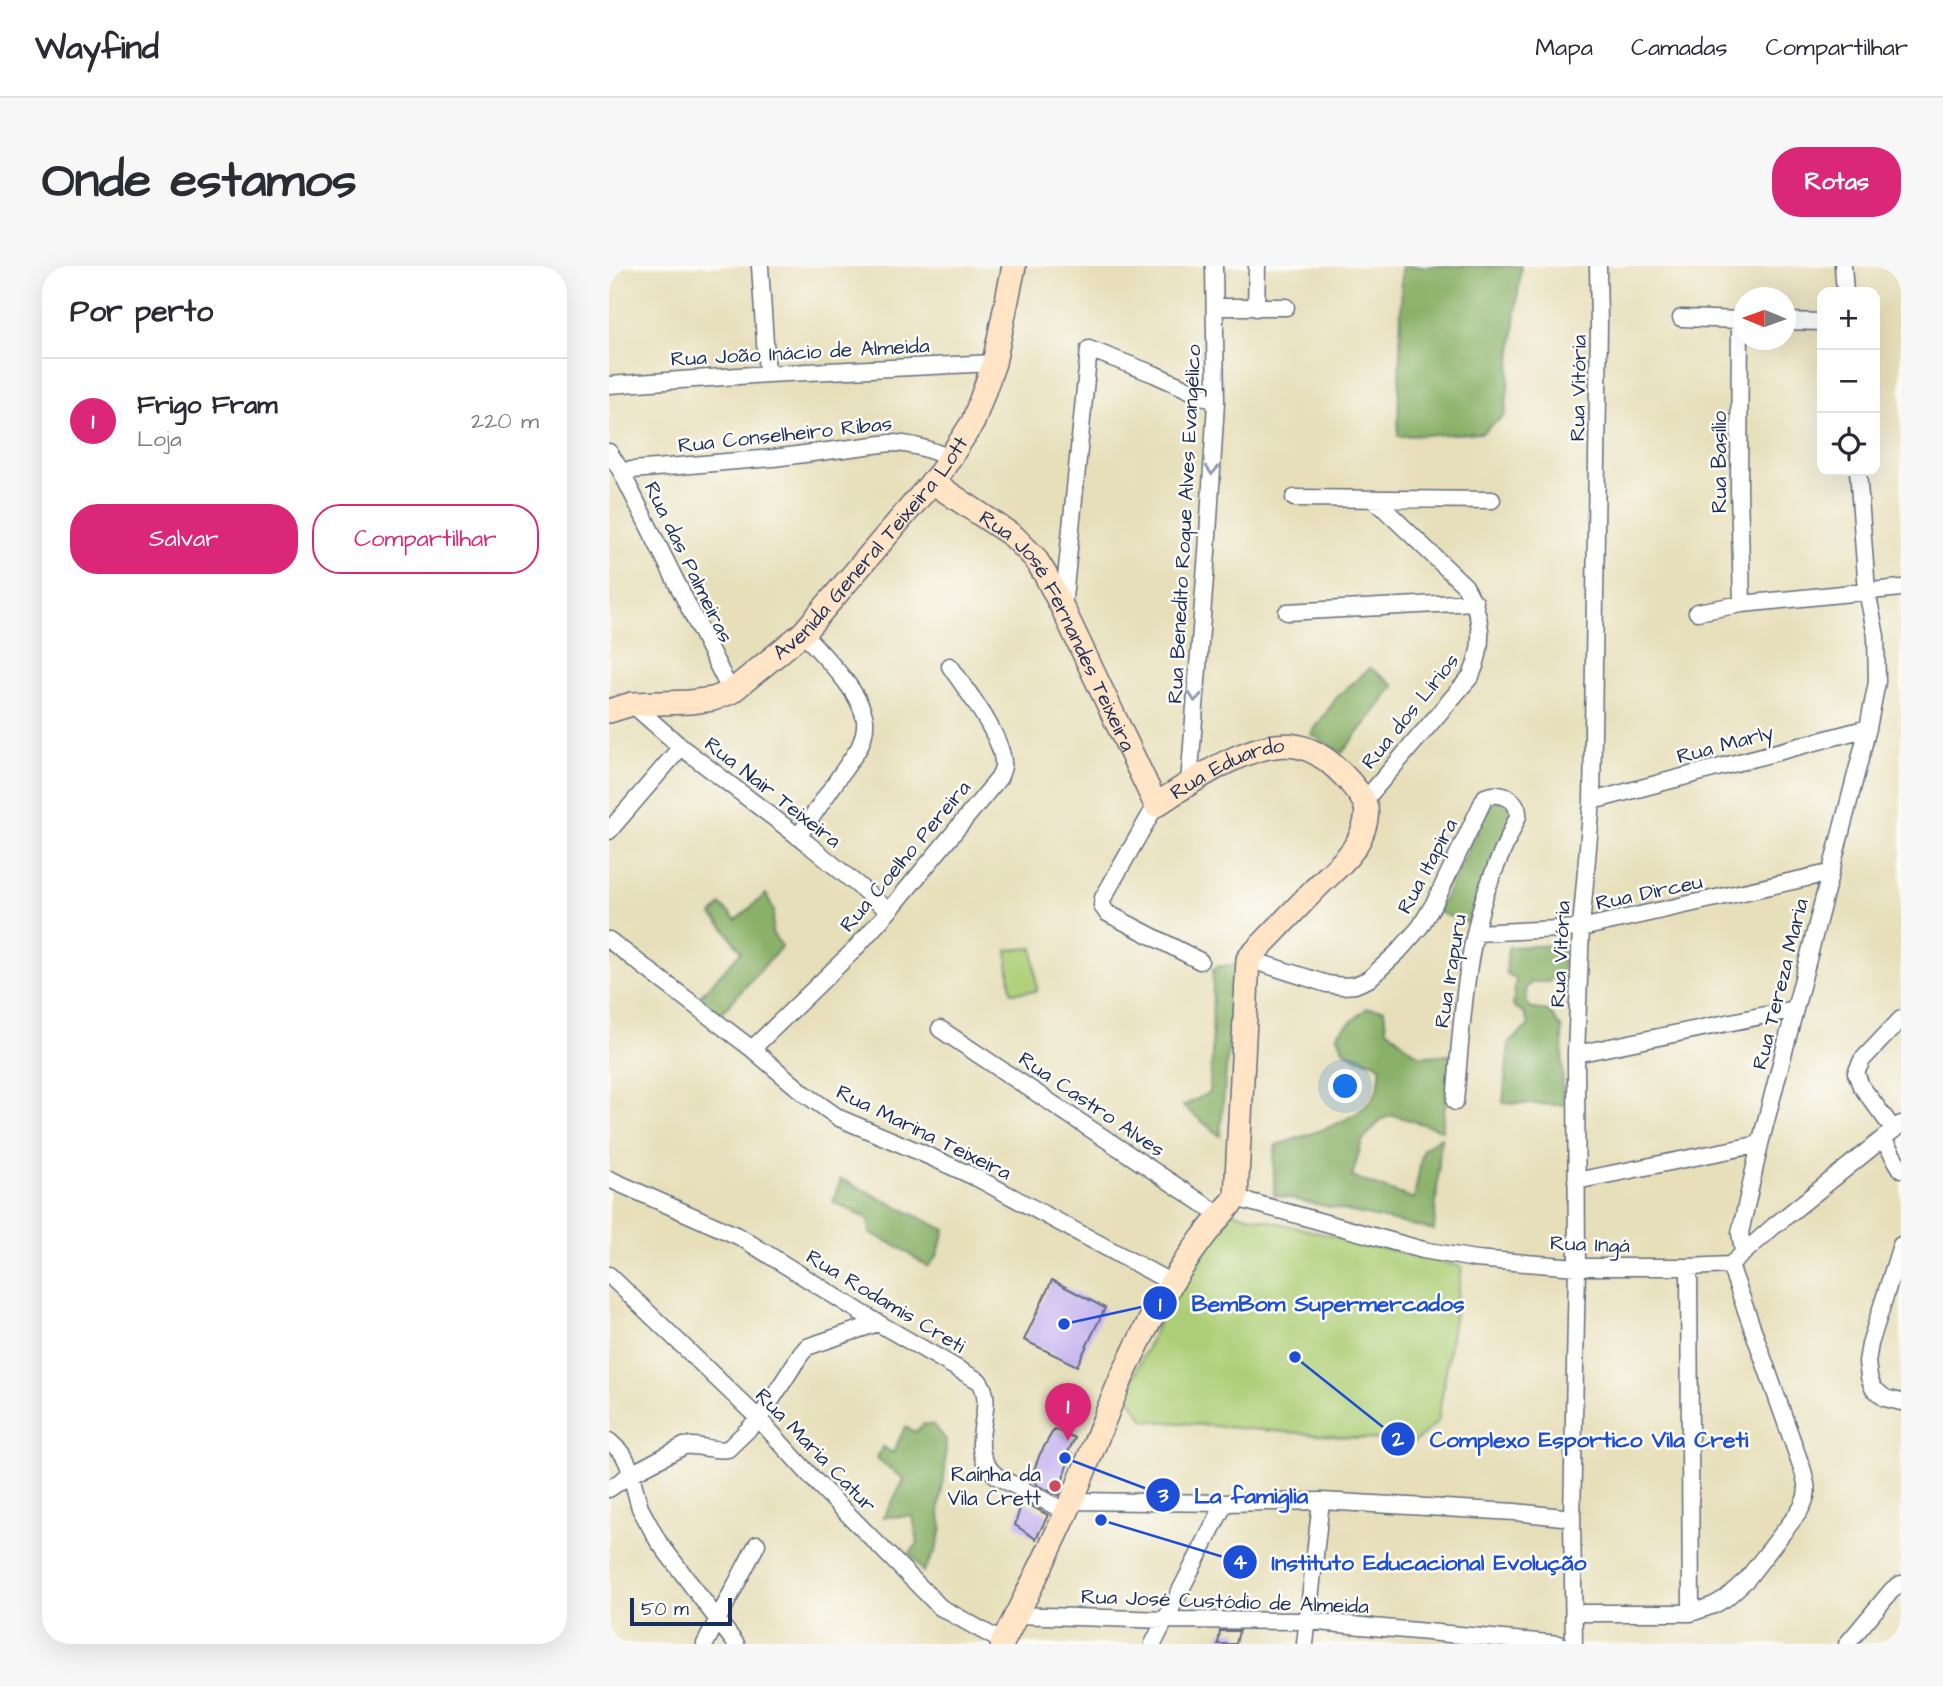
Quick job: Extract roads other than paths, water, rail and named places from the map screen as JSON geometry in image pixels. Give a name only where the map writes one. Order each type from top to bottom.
[{"type":"street","points":[[760,266],[767,374]]},
{"type":"street","name":"Avenida General Teixeira Lott","points":[[609,711],[632,704],[713,699],[731,692],[803,633],[932,482],[951,458],[973,422],[994,363],[1014,266]]},
{"type":"street","name":"Rua Benedito Roque Alves Evangélico","points":[[1189,784],[1216,402],[1214,266]]},
{"type":"street","points":[[1256,308],[1257,266]]},
{"type":"street","name":"Rua Vitória","points":[[1574,1644],[1572,1518],[1577,1267],[1576,1054],[1581,928],[1592,801],[1598,266]]},
{"type":"street","points":[[1843,266],[1845,287]]},
{"type":"street","points":[[1216,307],[1286,307]]},
{"type":"street","points":[[1681,318],[1733,320]]},
{"type":"street","points":[[1796,321],[1817,322]]},
{"type":"street","points":[[1063,609],[1089,349],[1216,402]]},
{"type":"street","name":"Rua Basílio","points":[[1741,350],[1739,489],[1742,604]]},
{"type":"street","name":"Rua João Inácio de Almeida","points":[[609,385],[994,363]]},
{"type":"street","name":"Rua Conselheiro Ribas","points":[[621,471],[890,443],[920,446],[951,458]]},
{"type":"street","name":"Rua das Palmeiras","points":[[609,452],[731,692]]},
{"type":"street","name":"Rua Tereza Maria","points":[[1743,1252],[1740,1233],[1829,873],[1868,728],[1877,682],[1876,635],[1867,592],[1858,476]]},
{"type":"street","name":"Rua José Fernandes Teixeira","points":[[932,482],[1013,536],[1045,574],[1156,805]]},
{"type":"street","points":[[1294,498],[1492,500]]},
{"type":"street","points":[[1287,612],[1475,602],[1465,586],[1375,500]]},
{"type":"street","points":[[1697,612],[1742,604],[1901,588]]},
{"type":"street","name":"Rua dos Lírios","points":[[1365,800],[1471,676],[1481,641],[1475,602]]},
{"type":"street","points":[[798,837],[859,747],[866,723],[858,700],[803,633]]},
{"type":"street","name":"Rua Coelho Pereira","points":[[752,1049],[852,952],[999,778],[1002,756],[991,728],[950,666]]},
{"type":"street","name":"Rua Nair Teixeira","points":[[632,704],[681,747],[889,911]]},
{"type":"street","name":"Rua Marly","points":[[1592,801],[1868,728]]},
{"type":"street","name":"Rua Eduardo","points":[[1200,961],[1107,913],[1102,906],[1103,898],[1156,805],[1227,763],[1255,750],[1278,746],[1296,746],[1314,752],[1335,765],[1365,800]]},
{"type":"street","points":[[609,831],[681,747]]},
{"type":"street","name":"Rua Irapuru","points":[[1455,1101],[1475,933],[1482,902],[1519,809],[1506,797],[1496,794],[1485,797]]},
{"type":"street","name":"Rua Itapira","points":[[1248,960],[1327,984],[1355,985],[1369,979],[1420,927],[1436,900],[1485,797]]},
{"type":"street","points":[[1002,1643],[1070,1506],[1122,1376],[1148,1323],[1172,1283],[1220,1215],[1236,1198],[1248,960],[1351,854],[1364,830],[1365,800]]},
{"type":"street","name":"Rua Dirceu","points":[[1475,933],[1581,928],[1829,873]]},
{"type":"street","name":"Rua Marina Teixeira","points":[[609,940],[839,1118],[977,1178],[1172,1283]]},
{"type":"street","points":[[1576,1054],[1795,1009]]},
{"type":"street","points":[[1901,1019],[1862,1059],[1856,1073],[1861,1086],[1893,1131],[1901,1169]]},
{"type":"street","name":"Rua Castro Alves","points":[[940,1029],[1220,1215]]},
{"type":"street","points":[[1574,1613],[1691,1613],[1714,1605],[1726,1598],[1747,1578],[1799,1512],[1807,1494],[1803,1471],[1730,1265],[1893,1131]]},
{"type":"street","points":[[1576,1181],[1761,1144]]},
{"type":"street","name":"Rua Rodamis Creti","points":[[609,1179],[740,1237],[878,1323],[979,1381],[985,1396],[981,1446],[983,1461],[990,1471],[997,1477],[1070,1506]]},
{"type":"street","name":"Rua Ingá","points":[[1236,1198],[1423,1250],[1475,1259],[1577,1267],[1730,1265]]},
{"type":"street","points":[[1901,1245],[1870,1344],[1867,1362],[1873,1388],[1885,1398],[1901,1402]]},
{"type":"street","points":[[1689,1267],[1691,1613]]},
{"type":"street","name":"Rua Maria Catur","points":[[609,1275],[759,1419],[816,1482],[940,1606],[1002,1643]]},
{"type":"street","points":[[609,1489],[684,1446],[728,1449],[759,1419],[807,1347],[878,1323]]},
{"type":"street","points":[[609,1441],[623,1454],[647,1524],[717,1622],[736,1644]]},
{"type":"street","points":[[1070,1506],[1321,1501],[1489,1510],[1572,1518]]},
{"type":"street","points":[[1305,1644],[1321,1501]]},
{"type":"street","points":[[1153,1644],[1225,1503]]},
{"type":"street","points":[[705,1644],[757,1544]]},
{"type":"street","points":[[1847,1644],[1898,1583]]},
{"type":"street","name":"Rua José Custódio de Almeida","points":[[1015,1615],[1307,1621],[1559,1644]]},
{"type":"place","name":"BemBom Supermercados","points":[[1064,1324]]},
{"type":"place","name":"Complexo Esportico Vila Creti","points":[[1295,1357]]},
{"type":"place","name":"Frigo Fram","points":[[1068,1441]]},
{"type":"place","name":"La famiglia","points":[[1065,1458]]},
{"type":"place","name":"Raínha da Vila Crett","points":[[1055,1486]]},
{"type":"place","name":"Instituto Educacional Evolução","points":[[1101,1520]]}]
